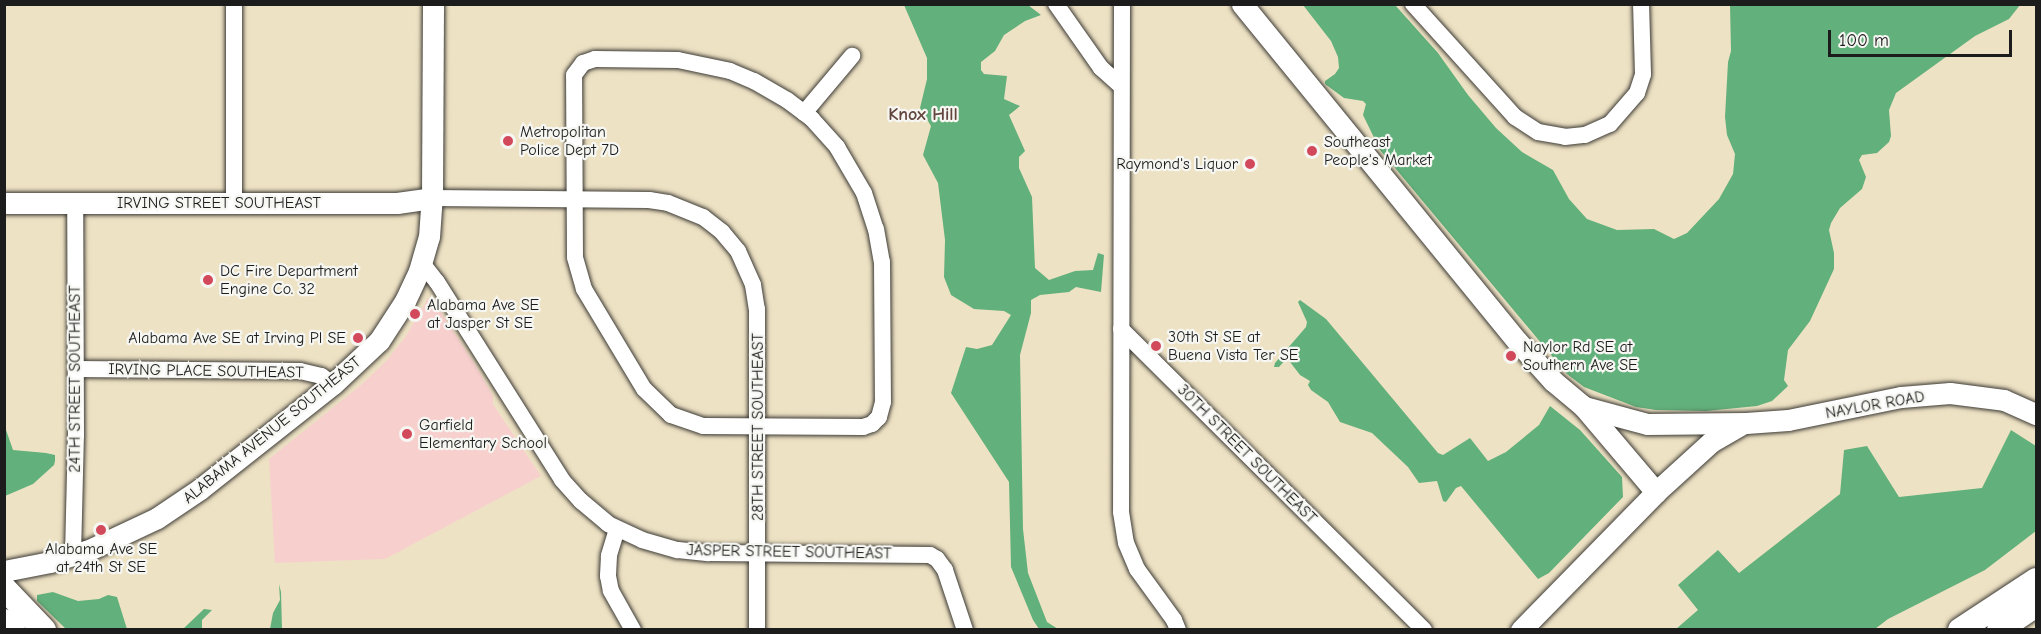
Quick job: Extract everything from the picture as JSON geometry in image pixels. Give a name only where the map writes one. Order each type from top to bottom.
[{"type":"highway","points":[[5,576],[44,630]]},
{"type":"highway","points":[[1960,630],[2037,580]]},
{"type":"highway","points":[[1999,630],[2037,605]]},
{"type":"highway","points":[[4,621],[13,630]]},
{"type":"main road","name":"ALABAMA AVENUE SOUTHEAST","points":[[5,576],[113,540],[170,510],[333,384],[363,358],[390,325],[405,301],[422,264],[429,237],[432,198],[433,4]]},
{"type":"main road","points":[[1242,4],[1517,341],[1553,381],[1583,406],[1656,492]]},
{"type":"main road","name":"IRVING STREET SOUTHEAST","points":[[4,203],[397,203],[432,198]]},
{"type":"main road","name":"NAYLOR ROAD","points":[[1583,406],[1647,424],[1746,423],[1788,420],[1901,397],[1950,393],[2004,400],[2037,414]]},
{"type":"main road","points":[[1521,630],[1656,492],[1711,442],[1727,431],[1746,423]]},
{"type":"street","points":[[234,4],[234,202]]},
{"type":"street","points":[[1056,4],[1101,68],[1121,86]]},
{"type":"street","points":[[1122,4],[1120,496],[1124,534],[1137,569],[1174,620],[1178,630]]},
{"type":"street","points":[[1419,6],[1515,117],[1526,126],[1551,136],[1585,135],[1610,124],[1632,102],[1643,74],[1641,4]]},
{"type":"street","points":[[804,113],[852,56]]},
{"type":"street","points":[[589,60],[694,62],[725,69],[754,81],[804,113],[829,138],[849,165],[862,188],[876,229],[883,277],[881,410],[876,421],[863,427],[709,427],[687,422],[666,412],[648,393],[582,286],[574,256],[574,82],[577,69],[589,60]]},
{"type":"street","name":"28TH STREET SOUTHEAST","points":[[432,198],[649,200],[684,208],[703,217],[722,232],[745,263],[753,285],[757,309],[759,553],[757,630]]},
{"type":"street","name":"24TH STREET SOUTHEAST","points":[[73,555],[76,369],[75,203]]},
{"type":"street","name":"JASPER STREET SOUTHEAST","points":[[422,264],[437,282],[562,480],[591,510],[618,529],[642,540],[678,550],[922,554],[937,559],[945,570],[965,630]]},
{"type":"street","name":"30TH STREET SOUTHEAST","points":[[1121,329],[1424,630]]},
{"type":"street","name":"IRVING PLACE SOUTHEAST","points":[[76,369],[300,371],[321,376],[333,384]]},
{"type":"street","points":[[618,529],[609,556],[608,576],[611,591],[633,630]]},
{"type":"shaded area","name":"Garfield Elementary School","points":[[428,298],[435,303],[476,366],[493,396],[493,404],[541,476],[385,559],[275,563],[269,459],[362,384],[387,360],[406,336]]},
{"type":"green space","points":[[904,5],[1028,5],[1041,15],[1025,21],[1004,35],[995,51],[981,62],[981,70],[984,74],[1007,76],[1004,99],[1020,106],[1009,115],[1025,151],[1019,157],[1019,168],[1032,197],[1035,268],[1049,280],[1075,271],[1093,270],[1098,253],[1104,255],[1101,292],[1076,287],[1069,292],[1040,295],[1031,300],[1031,313],[1020,355],[1023,529],[1028,573],[1047,622],[1058,629],[1039,629],[1033,620],[1011,567],[1009,482],[951,393],[966,347],[977,349],[992,345],[1011,315],[1004,311],[974,309],[951,295],[944,277],[945,240],[938,183],[923,155],[931,126],[920,108],[927,79],[927,58]]},
{"type":"green space","points":[[1303,5],[1395,5],[1438,53],[1468,95],[1496,128],[1522,152],[1553,170],[1569,199],[1587,219],[1617,230],[1654,229],[1674,239],[1687,233],[1719,199],[1733,174],[1735,154],[1727,135],[1725,117],[1728,62],[1731,51],[1730,5],[2020,5],[2009,19],[1975,36],[1896,93],[1889,110],[1891,136],[1889,142],[1877,153],[1862,155],[1859,160],[1866,177],[1862,189],[1840,208],[1831,223],[1829,230],[1834,253],[1834,269],[1810,321],[1788,350],[1784,380],[1788,386],[1772,401],[1757,406],[1706,411],[1656,410],[1636,407],[1584,387],[1567,374],[1380,150],[1363,115],[1366,104],[1363,101],[1344,98],[1325,84],[1325,81],[1339,68],[1338,57],[1331,41]]},
{"type":"green space","points":[[1300,300],[1326,319],[1438,453],[1443,455],[1470,438],[1488,461],[1506,452],[1539,425],[1550,406],[1580,430],[1622,477],[1623,497],[1549,573],[1538,579],[1461,486],[1456,488],[1446,502],[1443,501],[1437,481],[1419,483],[1408,467],[1372,433],[1340,422],[1328,402],[1311,390],[1308,385],[1310,381],[1300,375],[1287,358],[1279,367],[1274,367],[1306,327],[1307,322],[1298,302]]},
{"type":"green space","points":[[5,427],[13,450],[55,455],[55,461],[54,465],[33,484],[5,496]]},
{"type":"green space","points":[[2011,430],[2036,446],[2036,531],[1985,570],[1888,619],[1875,629],[1676,629],[1698,610],[1678,585],[1718,550],[1739,573],[1840,494],[1844,450],[1867,446],[1899,497],[1982,488]]},
{"type":"green space","points":[[279,584],[282,629],[270,629],[273,613],[280,600]]},
{"type":"green space","points":[[53,592],[78,601],[99,599],[108,595],[117,597],[127,629],[66,629],[37,601],[37,595]]},
{"type":"green space","points":[[204,609],[212,610],[202,620],[202,629],[183,629]]},
{"type":"place","name":"Metropolitan Police Dept 7D","points":[[508,141]]},
{"type":"place","name":"Southeast People's Market","points":[[1312,151]]},
{"type":"place","name":"Raymond's Liquor","points":[[1250,164]]},
{"type":"place","name":"DC Fire Department Engine Co. 32","points":[[208,280]]},
{"type":"place","name":"Alabama Ave SE at Jasper St SE","points":[[415,314]]},
{"type":"place","name":"Alabama Ave SE at Irving Pl SE","points":[[358,338]]},
{"type":"place","name":"30th St SE at Buena Vista Ter SE","points":[[1156,346]]},
{"type":"place","name":"Naylor Rd SE at Southern Ave SE","points":[[1511,356]]},
{"type":"place","name":"Garfield Elementary School","points":[[407,434]]},
{"type":"place","name":"Alabama Ave SE at 24th St SE","points":[[101,530]]},
{"type":"district","name":"Knox Hill","points":[[923,115]]}]
